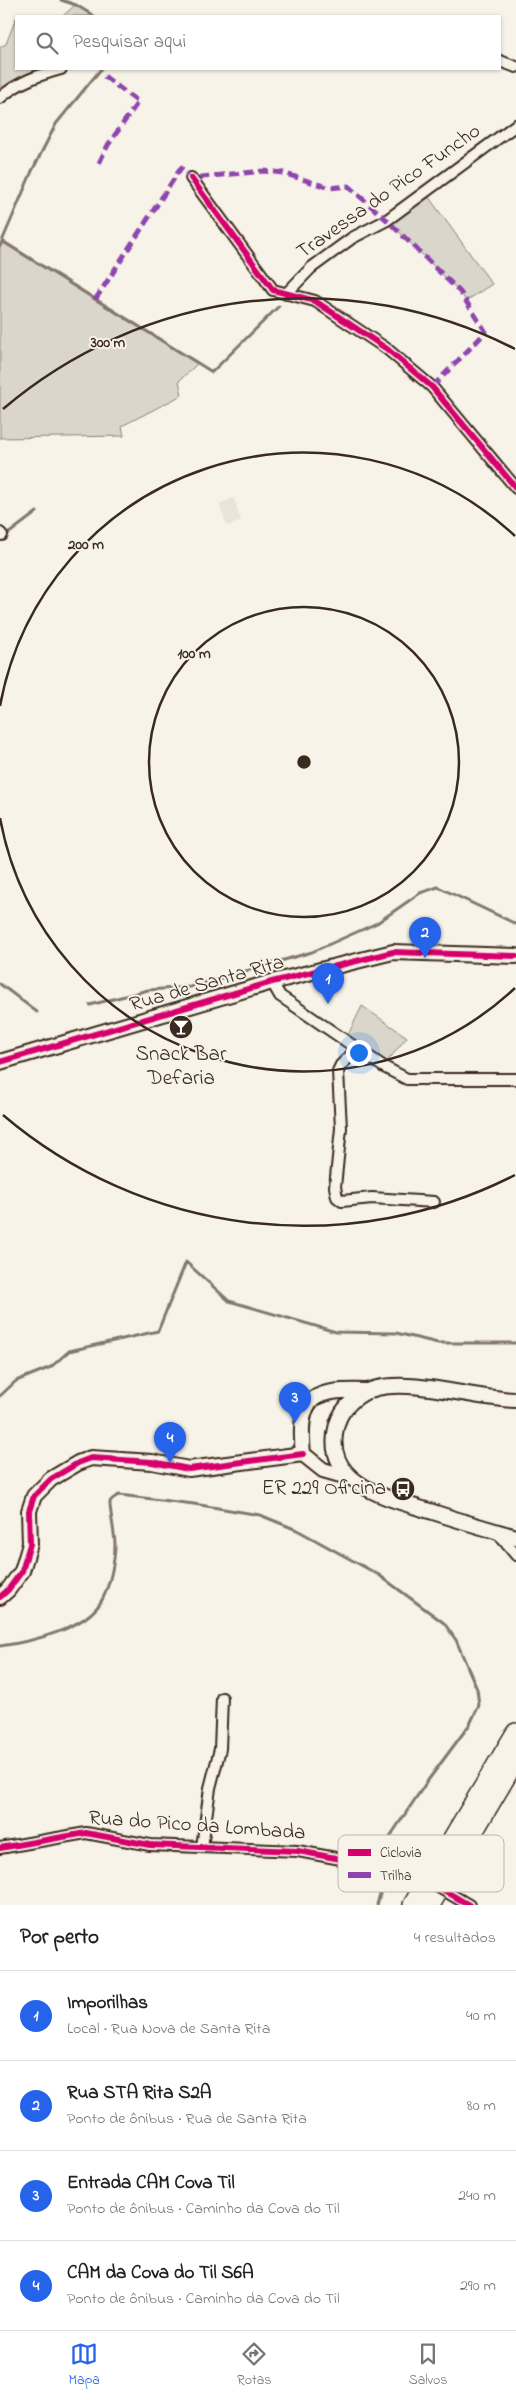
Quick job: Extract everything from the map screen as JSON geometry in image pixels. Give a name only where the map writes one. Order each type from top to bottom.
[{"type":"highway","points":[[455,1835],[516,1733]]},
{"type":"highway","points":[[471,1835],[516,1759]]},
{"type":"highway","points":[[413,1905],[421,1892]]},
{"type":"highway","points":[[430,1905],[438,1892]]},
{"type":"street","points":[[501,61],[516,67]]},
{"type":"street","points":[[0,98],[12,88],[40,74],[58,70]]},
{"type":"street","name":"Travessa do Pico Funcho","points":[[286,294],[311,268],[352,238],[387,220],[516,125]]},
{"type":"street","points":[[191,178],[273,290],[315,301],[387,349],[432,387],[516,488]]},
{"type":"street","name":"Rua de Santa Rita","points":[[0,1062],[272,982],[393,952],[516,956]]},
{"type":"street","points":[[272,982],[280,996],[384,1067],[407,1078],[516,1079]]},
{"type":"street","points":[[358,1048],[338,1071],[341,1128],[335,1187],[337,1197],[342,1201],[372,1198],[434,1202]]},
{"type":"street","points":[[516,1400],[495,1400],[404,1386],[391,1386],[368,1391],[328,1392],[314,1398],[302,1414],[301,1433],[303,1454],[323,1470],[351,1478],[381,1496],[516,1537]]},
{"type":"street","points":[[351,1478],[340,1464],[336,1451],[335,1432],[338,1420],[351,1402],[368,1391]]},
{"type":"street","points":[[314,1464],[336,1451]]},
{"type":"street","points":[[0,1596],[8,1590],[22,1571],[30,1544],[30,1511],[34,1496],[51,1479],[78,1463],[90,1458],[152,1462],[189,1469],[303,1454]]},
{"type":"street","points":[[497,1532],[516,1555]]},
{"type":"street","points":[[202,1848],[210,1788],[220,1749],[222,1698]]},
{"type":"street","name":"Rua do Pico da Lombada","points":[[0,1848],[86,1833],[150,1845],[298,1851],[338,1858]]},
{"type":"street","name":"Rua do Pico da Lombada","points":[[447,1892],[466,1903]]},
{"type":"shaded area","points":[[76,4],[93,15],[64,15]]},
{"type":"shaded area","points":[[15,21],[15,70],[59,70],[0,97],[0,47],[6,44]]},
{"type":"shaded area","points":[[425,192],[492,284],[466,301],[460,292],[387,220]]},
{"type":"shaded area","points":[[3,243],[197,364],[179,381],[182,395],[122,426],[124,436],[0,438],[0,247]]},
{"type":"shaded area","points":[[234,498],[241,521],[227,526],[219,504]]},
{"type":"shaded area","points":[[362,1006],[407,1037],[386,1063],[347,1037]]},
{"type":"waterway","points":[[61,0],[76,5],[92,15]]},
{"type":"waterway","points":[[0,246],[32,171],[56,124],[100,70]]},
{"type":"waterway","points":[[4,242],[212,372],[279,306]]},
{"type":"waterway","points":[[0,540],[37,512]]},
{"type":"waterway","points":[[90,1005],[148,990],[190,987],[312,952],[377,923],[420,893],[438,887],[516,924]]},
{"type":"waterway","points":[[0,984],[37,1012]]},
{"type":"waterway","points":[[0,1396],[16,1381],[51,1367],[69,1351],[158,1331],[186,1262],[229,1301],[336,1332],[396,1333],[438,1343],[516,1343]]},
{"type":"waterway","points":[[0,1646],[57,1632],[84,1619],[95,1610],[105,1594],[112,1573],[115,1544],[110,1502],[119,1495],[194,1504],[260,1515],[297,1530],[379,1575],[444,1623],[456,1640],[477,1689],[479,1705],[470,1724],[426,1783],[392,1835]]},
{"type":"waterway","points":[[377,1905],[381,1892]]},
{"type":"marked path","points":[[99,163],[108,145],[138,102],[100,73]]},
{"type":"marked path","points":[[95,300],[181,168],[191,178],[264,171],[283,173],[330,188],[348,186],[387,220],[460,292],[486,332],[432,387]]},
{"type":"cycle path","points":[[191,178],[273,290],[315,301],[387,349],[432,387],[516,488]]},
{"type":"cycle path","points":[[0,1062],[272,982],[393,952],[516,956]]},
{"type":"cycle path","points":[[0,1597],[8,1590],[22,1571],[30,1544],[29,1511],[34,1496],[51,1479],[78,1463],[91,1458],[152,1462],[189,1469],[303,1454]]},
{"type":"cycle path","points":[[0,1848],[86,1833],[150,1845],[298,1851],[338,1858]]},
{"type":"cycle path","points":[[447,1892],[469,1905]]},
{"type":"place","name":"Rua STA Rita S2A","points":[[425,958]]},
{"type":"place","name":"Imporilhas","points":[[328,1004]]},
{"type":"place","name":"Snack Bar Defaria","points":[[181,1027]]},
{"type":"place","name":"Entrada CAM Cova Til","points":[[295,1423]]},
{"type":"place","name":"CAM da Cova do Til S6A","points":[[170,1463]]},
{"type":"place","name":"ER 229 Oficina","points":[[403,1489]]}]
